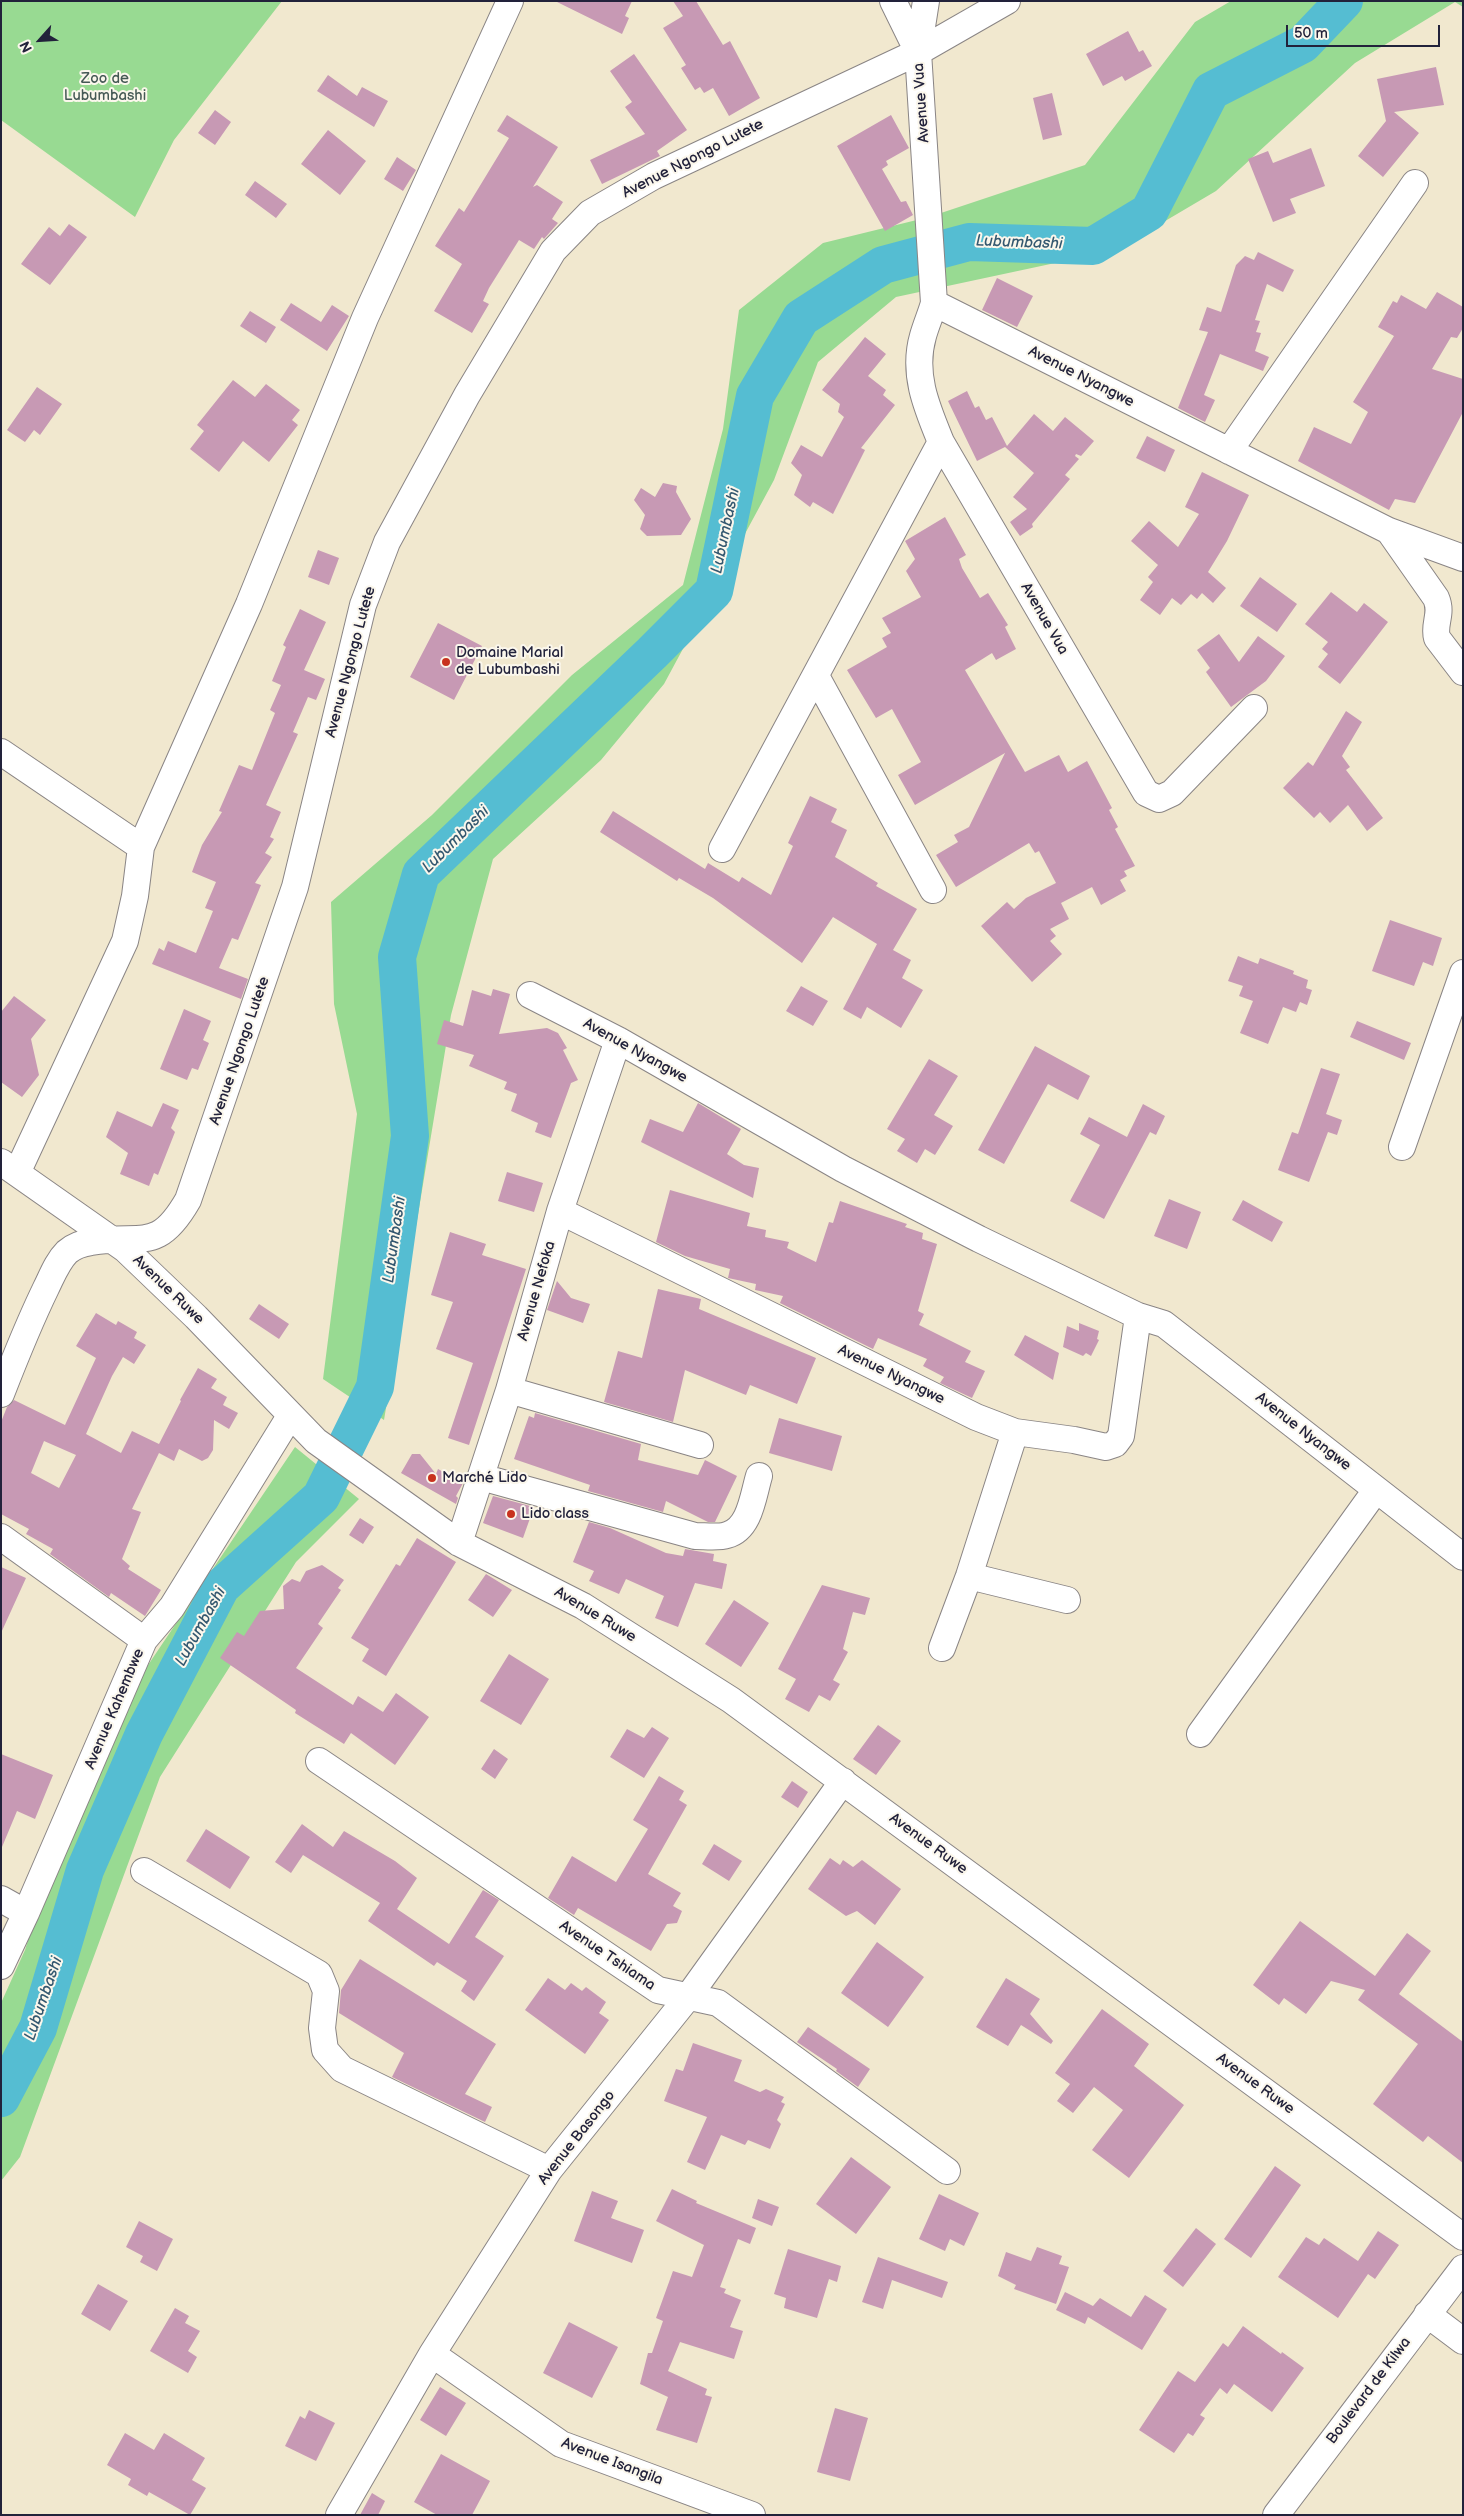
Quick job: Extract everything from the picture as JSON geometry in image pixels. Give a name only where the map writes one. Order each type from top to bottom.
[{"type":"street","points":[[9,1167],[125,941],[136,896],[141,847],[248,604],[365,318],[510,1]]},
{"type":"street","name":"Avenue Vua","points":[[893,1],[918,52],[930,211],[933,298],[923,336],[920,367],[923,399],[941,442],[1146,793],[1159,799],[1172,793],[1254,708]]},
{"type":"street","points":[[918,52],[926,1]]},
{"type":"street","name":"Avenue Ngongo Lutete","points":[[1,1394],[21,1343],[60,1261],[68,1251],[81,1244],[110,1239],[146,1240],[161,1233],[176,1222],[188,1200],[295,887],[363,605],[387,542],[467,395],[553,252],[590,213],[654,176],[918,52],[1007,1]]},
{"type":"street","points":[[1229,451],[1415,183]]},
{"type":"street","name":"Avenue Nyangwe","points":[[933,298],[1229,451],[1389,531],[1463,558]]},
{"type":"street","points":[[722,849],[941,442]]},
{"type":"street","points":[[1389,531],[1436,598],[1440,607],[1435,632],[1437,638],[1463,672]]},
{"type":"street","points":[[816,676],[933,890]]},
{"type":"street","points":[[1,752],[141,847]]},
{"type":"street","points":[[1402,1147],[1463,973]]},
{"type":"street","name":"Avenue Nyangwe","points":[[530,995],[618,1040],[843,1169],[979,1239],[1138,1316],[1164,1324],[1463,1557]]},
{"type":"street","name":"Avenue Nefoka","points":[[459,1543],[509,1390],[560,1210],[618,1040]]},
{"type":"street","name":"Avenue Ruwe","points":[[9,1167],[125,1249],[196,1317],[290,1416],[316,1440],[374,1483],[459,1543],[583,1606],[731,1700],[1463,2237]]},
{"type":"street","name":"Avenue Nyangwe","points":[[560,1210],[976,1417],[1015,1432],[1074,1440],[1106,1447],[1115,1444],[1120,1436],[1138,1316]]},
{"type":"street","points":[[509,1390],[700,1445]]},
{"type":"street","name":"Avenue Kahembwe","points":[[1,1966],[26,1913],[144,1640],[172,1607],[290,1416]]},
{"type":"street","points":[[942,1648],[969,1576],[1015,1432]]},
{"type":"street","points":[[481,1477],[695,1536],[726,1536],[740,1529],[746,1519],[759,1476]]},
{"type":"street","points":[[1200,1734],[1376,1490]]},
{"type":"street","points":[[1,1537],[144,1640]]},
{"type":"street","points":[[969,1576],[1067,1600]]},
{"type":"street","name":"Avenue Tshiama","points":[[320,1761],[658,1990],[718,2003],[947,2171]]},
{"type":"street","name":"Avenue Basongo","points":[[339,2515],[432,2354],[550,2170],[688,1997],[843,1782]]},
{"type":"street","points":[[144,1871],[319,1974],[326,1991],[322,2028],[325,2050],[342,2069],[550,2170]]},
{"type":"street","points":[[1,1899],[26,1913]]},
{"type":"street","name":"Boulevard de Kilwa","points":[[1276,2515],[1463,2268]]},
{"type":"street","points":[[1427,2314],[1463,2341]]},
{"type":"street","name":"Avenue Isangila","points":[[432,2354],[562,2444],[752,2515]]},
{"type":"green space","name":"Zoo de Lubumbashi","points":[[1,1],[282,1],[174,140],[135,217],[1,120]]},
{"type":"green space","points":[[1231,1],[1463,1],[1463,7],[1455,2],[1355,63],[1216,191],[1116,250],[896,297],[818,362],[774,480],[664,684],[601,760],[493,859],[451,1015],[384,1420],[323,1379],[357,1114],[334,1004],[331,902],[432,815],[572,675],[683,585],[723,429],[739,310],[823,243],[929,217],[1085,165],[1195,22]]},
{"type":"green space","points":[[295,1447],[359,1499],[296,1562],[160,1777],[20,2157],[1,2181],[1,2003],[25,1950],[84,1760]]},
{"type":"building","points":[[555,1],[632,1],[625,16],[629,18],[622,34]]},
{"type":"building","points":[[673,1],[696,1],[723,45],[730,41],[760,98],[729,116],[713,88],[704,93],[700,87],[695,90],[681,68],[686,65],[663,28],[683,16]]},
{"type":"building","points":[[1128,31],[1139,52],[1143,50],[1152,66],[1125,81],[1122,76],[1103,86],[1086,54]]},
{"type":"building","points":[[634,54],[687,130],[657,151],[660,156],[602,184],[590,160],[645,134],[625,107],[632,102],[610,71]]},
{"type":"building","points":[[1436,67],[1444,105],[1394,112],[1419,133],[1383,177],[1358,156],[1386,121],[1377,79]]},
{"type":"building","points":[[328,75],[357,96],[362,87],[388,101],[374,127],[317,91]]},
{"type":"building","points":[[1052,93],[1062,135],[1043,140],[1033,98]]},
{"type":"building","points":[[215,110],[231,122],[215,145],[198,133]]},
{"type":"building","points":[[507,115],[558,147],[533,187],[537,185],[563,202],[552,219],[558,223],[544,239],[542,237],[534,249],[519,240],[489,288],[483,301],[489,304],[472,333],[434,311],[462,264],[435,246],[459,208],[464,212],[509,138],[497,131]]},
{"type":"building","points":[[891,115],[909,148],[886,161],[888,165],[882,169],[901,202],[906,201],[913,215],[885,231],[837,146]]},
{"type":"building","points":[[328,130],[366,161],[340,195],[301,164]]},
{"type":"building","points":[[1311,148],[1325,186],[1290,199],[1296,213],[1273,222],[1248,159],[1268,151],[1273,163]]},
{"type":"building","points":[[397,157],[416,170],[403,191],[384,179]]},
{"type":"building","points":[[255,181],[287,204],[276,218],[245,195]]},
{"type":"building","points":[[69,224],[87,237],[50,285],[21,264],[49,227],[60,236]]},
{"type":"building","points":[[1258,252],[1294,270],[1283,292],[1267,284],[1255,320],[1260,321],[1256,332],[1261,333],[1255,351],[1269,357],[1263,371],[1220,354],[1204,395],[1215,400],[1205,422],[1178,408],[1208,332],[1199,330],[1207,307],[1221,312],[1236,265],[1245,256],[1254,260]]},
{"type":"building","points":[[997,278],[1033,296],[1017,327],[982,310]]},
{"type":"building","points":[[1437,292],[1463,307],[1463,328],[1457,338],[1451,337],[1432,369],[1463,379],[1463,412],[1415,503],[1395,499],[1389,510],[1298,461],[1314,427],[1351,444],[1368,412],[1353,402],[1394,336],[1378,327],[1393,301],[1397,303],[1401,295],[1426,309]]},
{"type":"building","points":[[291,303],[321,322],[332,305],[349,316],[327,351],[280,320]]},
{"type":"building","points":[[250,311],[276,327],[266,343],[240,326]]},
{"type":"building","points":[[865,337],[886,354],[868,376],[886,390],[883,395],[895,405],[861,448],[865,450],[833,514],[813,502],[810,507],[794,495],[802,475],[791,463],[801,445],[822,457],[844,417],[838,412],[840,404],[822,390]]},
{"type":"building","points":[[233,380],[255,397],[266,384],[300,410],[292,420],[298,425],[269,462],[243,441],[219,472],[190,449],[204,431],[197,425]]},
{"type":"building","points":[[37,387],[62,404],[40,435],[34,430],[25,442],[7,430]]},
{"type":"building","points":[[967,391],[975,408],[979,406],[986,420],[992,417],[1007,446],[1034,414],[1053,431],[1065,417],[1094,441],[1081,456],[1076,454],[1075,456],[1079,459],[1065,475],[1070,479],[1032,524],[1033,527],[1020,536],[1010,522],[1027,509],[1013,497],[1034,473],[1005,447],[977,461],[948,401]]},
{"type":"building","points":[[1147,436],[1175,450],[1165,472],[1136,458]]},
{"type":"building","points":[[1202,472],[1249,495],[1227,541],[1208,572],[1226,588],[1213,603],[1202,593],[1197,599],[1191,594],[1181,605],[1172,598],[1160,615],[1140,600],[1153,582],[1148,577],[1158,565],[1131,541],[1149,521],[1178,547],[1199,514],[1185,507]]},
{"type":"building","points":[[663,483],[677,486],[676,492],[691,519],[681,535],[647,536],[640,529],[645,515],[634,500],[641,488],[655,497]]},
{"type":"building","points":[[945,517],[966,555],[959,559],[962,568],[980,598],[988,593],[1008,625],[1005,627],[1016,649],[996,660],[992,653],[965,670],[1025,772],[1059,755],[1068,772],[1087,761],[1112,808],[1109,810],[1118,827],[1115,829],[1135,866],[1124,871],[1127,876],[1120,880],[1126,891],[1101,905],[1092,887],[1061,903],[1069,919],[1050,929],[1056,936],[1050,941],[1062,954],[1032,982],[981,926],[1007,902],[1014,909],[1026,898],[1056,883],[1039,851],[1035,853],[1029,843],[956,887],[936,855],[958,842],[954,835],[969,827],[1005,753],[915,805],[898,775],[921,762],[892,709],[876,718],[847,670],[887,647],[882,638],[891,633],[882,618],[921,597],[906,571],[915,559],[905,541]]},
{"type":"building","points":[[318,550],[339,558],[329,585],[308,577]]},
{"type":"building","points":[[1260,577],[1297,604],[1277,632],[1240,606]]},
{"type":"building","points":[[1331,592],[1357,612],[1364,603],[1388,622],[1340,684],[1318,667],[1328,654],[1322,649],[1328,642],[1305,624]]},
{"type":"building","points":[[300,609],[326,622],[304,670],[325,679],[316,700],[308,697],[293,732],[298,734],[266,805],[281,812],[270,837],[274,839],[265,853],[272,857],[255,883],[261,885],[238,940],[232,938],[219,968],[248,979],[241,999],[152,964],[159,948],[164,951],[168,941],[196,953],[213,911],[205,908],[216,882],[192,872],[202,845],[222,812],[219,811],[239,765],[252,770],[275,713],[270,710],[281,685],[272,681],[286,647],[283,645]]},
{"type":"building","name":"Domaine Marial de Lubumbashi","points":[[438,623],[482,646],[454,700],[410,677]]},
{"type":"building","points":[[1219,634],[1239,662],[1258,636],[1285,656],[1266,681],[1231,707],[1206,672],[1210,668],[1197,650]]},
{"type":"building","points":[[1346,711],[1362,722],[1342,756],[1350,767],[1346,770],[1383,818],[1367,831],[1348,805],[1330,823],[1320,812],[1314,818],[1283,788],[1308,762],[1313,766]]},
{"type":"building","points":[[810,796],[837,809],[831,822],[847,830],[835,857],[878,883],[876,886],[917,909],[893,950],[911,960],[902,978],[923,990],[901,1028],[867,1007],[861,1019],[843,1009],[877,944],[833,917],[802,963],[713,898],[679,878],[677,881],[600,832],[613,811],[705,869],[708,863],[739,882],[742,877],[771,895],[793,846],[788,843]]},
{"type":"building","points":[[1390,920],[1442,938],[1433,966],[1423,962],[1414,986],[1372,971]]},
{"type":"building","points":[[1238,956],[1258,964],[1260,958],[1294,971],[1293,974],[1308,980],[1306,988],[1312,990],[1307,1005],[1300,1002],[1296,1012],[1283,1007],[1268,1044],[1240,1033],[1253,1001],[1239,996],[1243,986],[1228,981]]},
{"type":"building","points":[[801,986],[828,1001],[813,1026],[786,1011]]},
{"type":"building","points":[[493,989],[510,994],[499,1034],[547,1028],[558,1033],[567,1048],[563,1050],[578,1080],[571,1083],[551,1138],[535,1132],[538,1123],[511,1111],[517,1094],[504,1089],[507,1082],[469,1066],[474,1055],[437,1044],[444,1020],[463,1026],[472,990],[491,996]]},
{"type":"building","points":[[14,996],[46,1020],[31,1039],[39,1075],[22,1097],[1,1082],[1,1012]]},
{"type":"building","points":[[184,1009],[211,1021],[203,1040],[209,1043],[198,1070],[192,1068],[187,1080],[160,1069]]},
{"type":"building","points":[[1357,1021],[1411,1043],[1404,1060],[1350,1037]]},
{"type":"building","points":[[1035,1046],[1090,1076],[1078,1100],[1048,1084],[1004,1164],[978,1150]]},
{"type":"building","points":[[929,1059],[958,1076],[934,1115],[953,1126],[935,1155],[925,1149],[917,1163],[897,1151],[905,1139],[887,1129]]},
{"type":"building","points":[[1321,1068],[1340,1074],[1326,1114],[1342,1120],[1337,1135],[1328,1132],[1309,1182],[1278,1170],[1292,1132],[1298,1134]]},
{"type":"building","points":[[163,1103],[179,1110],[171,1128],[175,1132],[158,1175],[154,1173],[149,1186],[120,1174],[128,1153],[106,1137],[117,1111],[152,1127]]},
{"type":"building","points":[[698,1103],[741,1129],[727,1154],[744,1165],[759,1168],[753,1198],[641,1142],[650,1119],[683,1132]]},
{"type":"building","points":[[1143,1104],[1165,1116],[1156,1135],[1150,1132],[1104,1219],[1070,1201],[1100,1145],[1080,1134],[1089,1117],[1127,1137]]},
{"type":"building","points":[[507,1172],[543,1183],[534,1212],[498,1201]]},
{"type":"building","points":[[670,1190],[750,1213],[747,1226],[766,1230],[765,1237],[789,1242],[787,1248],[816,1262],[829,1222],[833,1223],[840,1201],[907,1224],[905,1227],[923,1233],[922,1239],[937,1244],[918,1311],[924,1314],[919,1325],[971,1351],[965,1362],[985,1371],[972,1398],[940,1383],[944,1377],[923,1366],[927,1359],[878,1338],[873,1349],[780,1303],[783,1296],[755,1290],[756,1284],[728,1278],[730,1269],[685,1256],[656,1242]]},
{"type":"building","points":[[1169,1199],[1201,1212],[1187,1249],[1154,1236]]},
{"type":"building","points":[[1243,1200],[1283,1222],[1272,1242],[1232,1220]]},
{"type":"building","points":[[450,1232],[486,1244],[482,1255],[526,1269],[469,1445],[448,1438],[473,1363],[436,1349],[453,1302],[431,1295]]},
{"type":"building","points":[[557,1281],[571,1298],[590,1304],[583,1323],[547,1310]]},
{"type":"building","points":[[658,1289],[701,1299],[699,1309],[816,1358],[797,1404],[750,1385],[746,1395],[685,1370],[673,1422],[604,1402],[618,1351],[642,1358]]},
{"type":"building","points":[[259,1304],[289,1324],[279,1339],[249,1319]]},
{"type":"building","points":[[96,1313],[116,1325],[118,1321],[137,1332],[134,1338],[146,1345],[134,1364],[123,1357],[112,1376],[86,1434],[121,1453],[132,1431],[159,1444],[198,1368],[217,1379],[211,1388],[227,1397],[223,1405],[238,1413],[229,1429],[214,1420],[213,1450],[208,1458],[202,1461],[179,1449],[174,1461],[159,1453],[132,1509],[141,1512],[122,1559],[130,1566],[128,1569],[161,1590],[145,1616],[111,1593],[109,1597],[50,1554],[53,1549],[26,1534],[29,1529],[1,1514],[1,1422],[7,1407],[14,1400],[65,1425],[96,1358],[76,1346]],"holes":[[[44,1441],[76,1455],[59,1488],[31,1473]]]},
{"type":"building","points":[[1079,1323],[1099,1331],[1097,1339],[1099,1340],[1091,1356],[1086,1353],[1083,1356],[1063,1347],[1067,1326],[1079,1331]]},
{"type":"building","points":[[1025,1335],[1059,1353],[1053,1380],[1014,1355]]},
{"type":"building","points":[[535,1413],[641,1444],[638,1460],[698,1475],[705,1460],[737,1476],[715,1522],[708,1522],[666,1501],[663,1512],[588,1491],[590,1485],[514,1459],[529,1416],[534,1418]]},
{"type":"building","points":[[779,1418],[842,1436],[832,1471],[769,1453]]},
{"type":"building","name":"Marché Lido","points":[[412,1454],[420,1454],[436,1474],[438,1469],[463,1483],[456,1496],[458,1498],[456,1504],[401,1473]]},
{"type":"building","points":[[493,1496],[534,1507],[523,1538],[483,1523]]},
{"type":"building","points":[[360,1518],[374,1527],[363,1544],[349,1535]]},
{"type":"building","points":[[589,1522],[610,1528],[666,1553],[683,1556],[685,1549],[714,1554],[713,1561],[727,1564],[722,1589],[695,1583],[678,1627],[655,1618],[664,1596],[626,1579],[619,1594],[589,1581],[594,1571],[573,1562]]},
{"type":"building","points":[[417,1538],[456,1562],[386,1676],[362,1661],[369,1649],[351,1638],[396,1564],[400,1566]]},
{"type":"building","points":[[322,1565],[344,1580],[338,1588],[341,1590],[318,1624],[323,1628],[296,1668],[353,1705],[358,1696],[383,1712],[396,1693],[429,1717],[395,1765],[351,1733],[344,1744],[295,1713],[296,1710],[220,1658],[237,1632],[244,1636],[260,1611],[284,1609],[283,1586],[292,1579],[300,1582],[306,1571]]},
{"type":"building","points":[[1,1567],[26,1578],[1,1633]]},
{"type":"building","points":[[486,1574],[512,1590],[493,1617],[468,1600]]},
{"type":"building","points":[[822,1585],[870,1598],[865,1615],[853,1612],[843,1649],[848,1652],[833,1680],[840,1684],[830,1701],[819,1695],[809,1712],[785,1699],[796,1679],[778,1669]]},
{"type":"building","points":[[734,1600],[769,1623],[741,1667],[705,1644]]},
{"type":"building","points":[[509,1654],[549,1679],[521,1725],[480,1701]]},
{"type":"building","points":[[878,1725],[901,1741],[876,1775],[853,1759]]},
{"type":"building","points":[[652,1727],[669,1738],[644,1778],[610,1757],[627,1729],[644,1738]]},
{"type":"building","points":[[494,1749],[508,1759],[495,1779],[481,1769]]},
{"type":"building","points":[[1,1754],[53,1775],[35,1819],[17,1811],[2,1847]]},
{"type":"building","points":[[659,1776],[684,1791],[679,1800],[687,1805],[648,1874],[681,1893],[673,1906],[682,1911],[677,1923],[667,1924],[651,1951],[578,1908],[574,1915],[548,1898],[572,1856],[616,1882],[648,1829],[633,1820]]},
{"type":"building","points":[[792,1781],[808,1792],[798,1808],[781,1797]]},
{"type":"building","points":[[302,1824],[333,1847],[344,1831],[395,1861],[417,1878],[397,1909],[449,1944],[483,1890],[499,1900],[475,1937],[504,1956],[474,2001],[461,1991],[467,1981],[437,1962],[434,1966],[368,1921],[380,1903],[303,1855],[291,1873],[275,1862]]},
{"type":"building","points":[[206,1829],[250,1857],[230,1889],[186,1861]]},
{"type":"building","points":[[714,1844],[742,1861],[729,1881],[702,1864]]},
{"type":"building","points":[[830,1858],[840,1865],[843,1860],[853,1867],[862,1860],[901,1889],[875,1925],[857,1911],[846,1916],[808,1889]]},
{"type":"building","points":[[1300,1921],[1375,1976],[1407,1933],[1431,1951],[1399,1994],[1463,2042],[1463,2163],[1428,2136],[1423,2142],[1373,2104],[1418,2044],[1358,2000],[1365,1990],[1331,1981],[1306,2014],[1284,1998],[1279,2005],[1253,1985]]},
{"type":"building","points":[[877,1942],[924,1977],[888,2027],[841,1993]]},
{"type":"building","points":[[360,1959],[496,2044],[465,2094],[492,2107],[485,2122],[392,2077],[404,2053],[339,2013],[341,1990]]},
{"type":"building","points":[[548,1978],[565,1990],[571,1983],[582,1991],[586,1987],[606,2002],[599,2013],[609,2020],[585,2054],[525,2010]]},
{"type":"building","points":[[1006,1978],[1040,1999],[1030,2014],[1053,2041],[1051,2044],[1021,2025],[1008,2046],[976,2027]]},
{"type":"building","points":[[1102,2009],[1149,2044],[1134,2066],[1184,2105],[1129,2178],[1092,2150],[1123,2110],[1094,2087],[1073,2113],[1057,2101],[1070,2084],[1055,2073]]},
{"type":"building","points":[[808,2027],[870,2069],[858,2087],[836,2071],[837,2069],[797,2042]]},
{"type":"building","points":[[693,2043],[742,2060],[734,2081],[760,2092],[766,2089],[784,2097],[781,2102],[785,2104],[777,2120],[781,2124],[770,2149],[748,2140],[745,2145],[721,2135],[705,2170],[687,2162],[707,2117],[664,2101],[676,2069],[683,2071]]},
{"type":"building","points":[[851,2157],[891,2187],[856,2234],[816,2204]]},
{"type":"building","points":[[1275,2166],[1301,2185],[1251,2258],[1224,2239]]},
{"type":"building","points":[[672,2189],[697,2201],[696,2203],[756,2228],[750,2244],[738,2239],[720,2287],[726,2289],[724,2293],[741,2300],[730,2327],[743,2331],[734,2359],[680,2342],[668,2371],[707,2389],[705,2395],[712,2397],[697,2443],[656,2430],[668,2397],[640,2384],[648,2353],[652,2353],[663,2321],[656,2318],[673,2271],[692,2277],[704,2245],[656,2221]]},
{"type":"building","points":[[592,2191],[618,2201],[611,2218],[644,2230],[632,2263],[574,2241]]},
{"type":"building","points":[[939,2194],[979,2213],[964,2246],[950,2239],[945,2251],[919,2239]]},
{"type":"building","points":[[758,2199],[779,2207],[772,2226],[752,2218]]},
{"type":"building","points":[[139,2221],[173,2239],[157,2271],[140,2262],[143,2256],[126,2247]]},
{"type":"building","points":[[1196,2228],[1216,2244],[1183,2287],[1163,2271]]},
{"type":"building","points":[[1378,2231],[1399,2245],[1375,2279],[1368,2274],[1338,2318],[1278,2277],[1306,2237],[1319,2245],[1324,2238],[1358,2261]]},
{"type":"building","points":[[1037,2247],[1062,2256],[1059,2264],[1069,2267],[1056,2304],[1014,2289],[1016,2285],[998,2276],[1006,2252],[1031,2261]]},
{"type":"building","points":[[788,2249],[841,2266],[837,2282],[829,2279],[817,2318],[784,2308],[786,2298],[774,2294]]},
{"type":"building","points":[[878,2257],[948,2282],[942,2298],[892,2280],[883,2309],[862,2302]]},
{"type":"building","points":[[98,2284],[128,2301],[110,2331],[81,2314]]},
{"type":"building","points":[[1065,2292],[1093,2306],[1100,2298],[1131,2317],[1145,2295],[1167,2309],[1142,2350],[1088,2317],[1085,2324],[1056,2310]]},
{"type":"building","points":[[175,2308],[189,2316],[185,2323],[200,2331],[188,2351],[197,2357],[188,2373],[150,2351]]},
{"type":"building","points":[[569,2322],[618,2347],[592,2398],[543,2373]]},
{"type":"building","points":[[1243,2326],[1281,2354],[1282,2352],[1304,2368],[1272,2412],[1234,2384],[1227,2394],[1220,2388],[1200,2415],[1205,2418],[1193,2436],[1188,2433],[1174,2453],[1139,2430],[1178,2371],[1195,2382],[1223,2343],[1228,2347]]},
{"type":"building","points":[[440,2387],[466,2403],[446,2436],[420,2420]]},
{"type":"building","points":[[835,2408],[868,2418],[850,2481],[817,2472]]},
{"type":"building","points":[[309,2410],[335,2423],[316,2461],[285,2446],[300,2416],[305,2419]]},
{"type":"building","points":[[125,2433],[154,2450],[164,2433],[205,2458],[192,2480],[206,2488],[190,2515],[149,2492],[147,2496],[128,2485],[131,2479],[107,2465]]},
{"type":"building","points":[[441,2454],[490,2481],[472,2515],[437,2515],[414,2502]]},
{"type":"building","points":[[372,2493],[385,2501],[378,2515],[360,2515]]},
{"type":"waterway","name":"Lubumbashi","points":[[1,2098],[38,2028],[85,1870],[144,1734],[221,1587],[321,1497],[375,1387],[410,1136],[397,957],[421,874],[652,653],[714,591],[755,396],[801,318],[883,265],[969,242],[1093,246],[1149,212],[1211,91],[1303,44],[1344,1]]},
{"type":"place","name":"Domaine Marial de Lubumbashi","points":[[446,662]]},
{"type":"place","name":"Marché Lido","points":[[432,1478]]},
{"type":"place","name":"Lido class","points":[[511,1514]]}]
